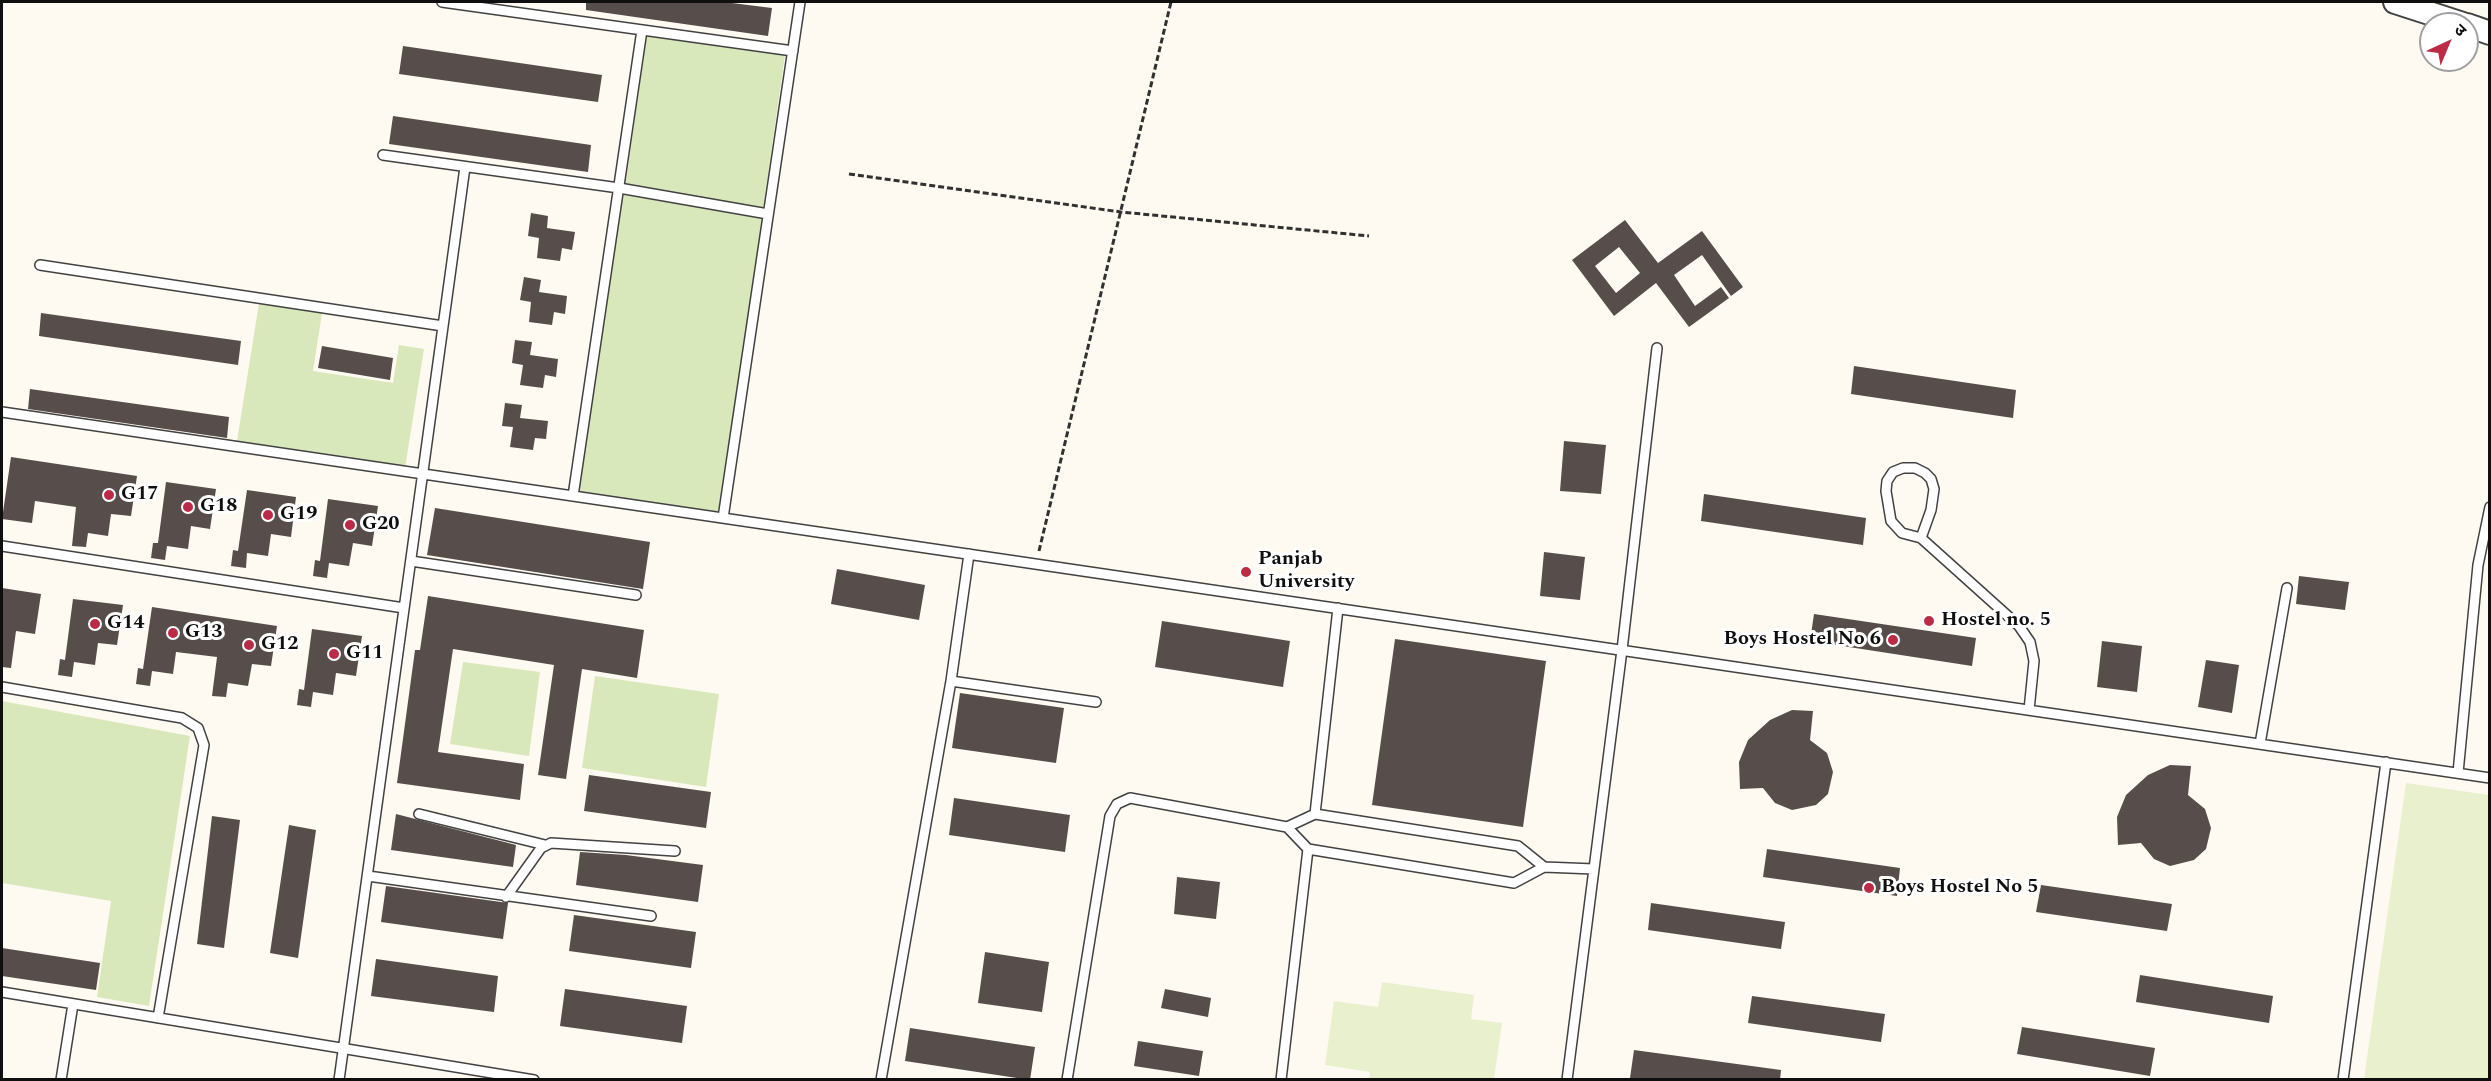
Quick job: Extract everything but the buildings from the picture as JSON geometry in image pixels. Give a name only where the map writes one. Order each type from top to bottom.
[{"type":"street","points":[[2395,2],[2426,12]]},
{"type":"lane","points":[[442,2],[793,51]]},
{"type":"lane","points":[[723,518],[800,2]]},
{"type":"lane","points":[[573,496],[642,30]]},
{"type":"lane","points":[[383,155],[619,188],[768,214]]},
{"type":"lane","points":[[339,1080],[465,166]]},
{"type":"lane","points":[[40,265],[443,326]]},
{"type":"lane","points":[[1567,1080],[1622,650],[1657,348]]},
{"type":"lane","points":[[2,412],[2490,778]]},
{"type":"lane","points":[[1921,538],[1931,510],[1934,489],[1931,479],[1925,474],[1915,468],[1903,468],[1893,472],[1887,481],[1886,491],[1891,522],[1902,533],[1921,538],[2019,626],[2030,642],[2034,660],[2029,710]]},
{"type":"lane","points":[[2458,773],[2478,565],[2490,507]]},
{"type":"lane","points":[[2,546],[404,608]]},
{"type":"lane","points":[[881,1080],[951,681],[969,554]]},
{"type":"lane","points":[[411,561],[636,595]]},
{"type":"lane","points":[[2260,744],[2287,588]]},
{"type":"lane","points":[[1315,814],[1338,608]]},
{"type":"lane","points":[[951,681],[1096,702]]},
{"type":"lane","points":[[2,687],[182,718],[198,728],[204,745],[158,1018]]},
{"type":"lane","points":[[2343,1080],[2386,762]]},
{"type":"lane","points":[[1067,1080],[1110,816],[1117,804],[1130,798],[1287,826],[1315,814],[1518,846],[1544,867]]},
{"type":"lane","points":[[419,814],[545,845],[556,843],[675,851]]},
{"type":"lane","points":[[1287,826],[1308,849],[1514,883],[1544,867],[1594,869]]},
{"type":"lane","points":[[506,897],[545,845]]},
{"type":"lane","points":[[1281,1080],[1308,849]]},
{"type":"lane","points":[[368,876],[651,916]]},
{"type":"lane","points":[[2,992],[534,1080]]},
{"type":"lane","points":[[61,1080],[73,1004]]},
{"type":"path","points":[[1036,564],[1171,2]]},
{"type":"path","points":[[849,174],[1121,212],[1369,236]]},
{"type":"green space","points":[[647,36],[785,55],[763,209],[625,186]]},
{"type":"green space","points":[[623,195],[763,218],[718,512],[578,492]]},
{"type":"green space","points":[[259,303],[322,313],[313,371],[393,383],[399,345],[424,349],[405,468],[237,441]]},
{"type":"green space","points":[[463,662],[540,672],[529,756],[450,744]]},
{"type":"green space","points":[[595,676],[719,694],[706,787],[582,768]]},
{"type":"green space","points":[[2,701],[190,736],[149,1006],[97,997],[111,901],[2,883]]},
{"type":"green space","points":[[2406,783],[2489,795],[2489,1079],[2364,1079]]},
{"type":"green space","points":[[1382,982],[1474,995],[1471,1019],[1502,1023],[1494,1079],[1369,1079],[1370,1072],[1325,1065],[1334,1001],[1378,1007]]},
{"type":"place","name":"G17","points":[[109,495]]},
{"type":"place","name":"G18","points":[[188,507]]},
{"type":"place","name":"G19","points":[[268,515]]},
{"type":"place","name":"G20","points":[[350,525]]},
{"type":"place","name":"Panjab University","points":[[1246,572]]},
{"type":"place","name":"Hostel no. 5","points":[[1929,621]]},
{"type":"place","name":"G14","points":[[95,624]]},
{"type":"place","name":"G13","points":[[173,633]]},
{"type":"place","name":"Boys Hostel No 6","points":[[1893,640]]},
{"type":"place","name":"G12","points":[[249,645]]},
{"type":"place","name":"G11","points":[[334,654]]},
{"type":"place","name":"Boys Hostel No 5","points":[[1869,888]]}]
